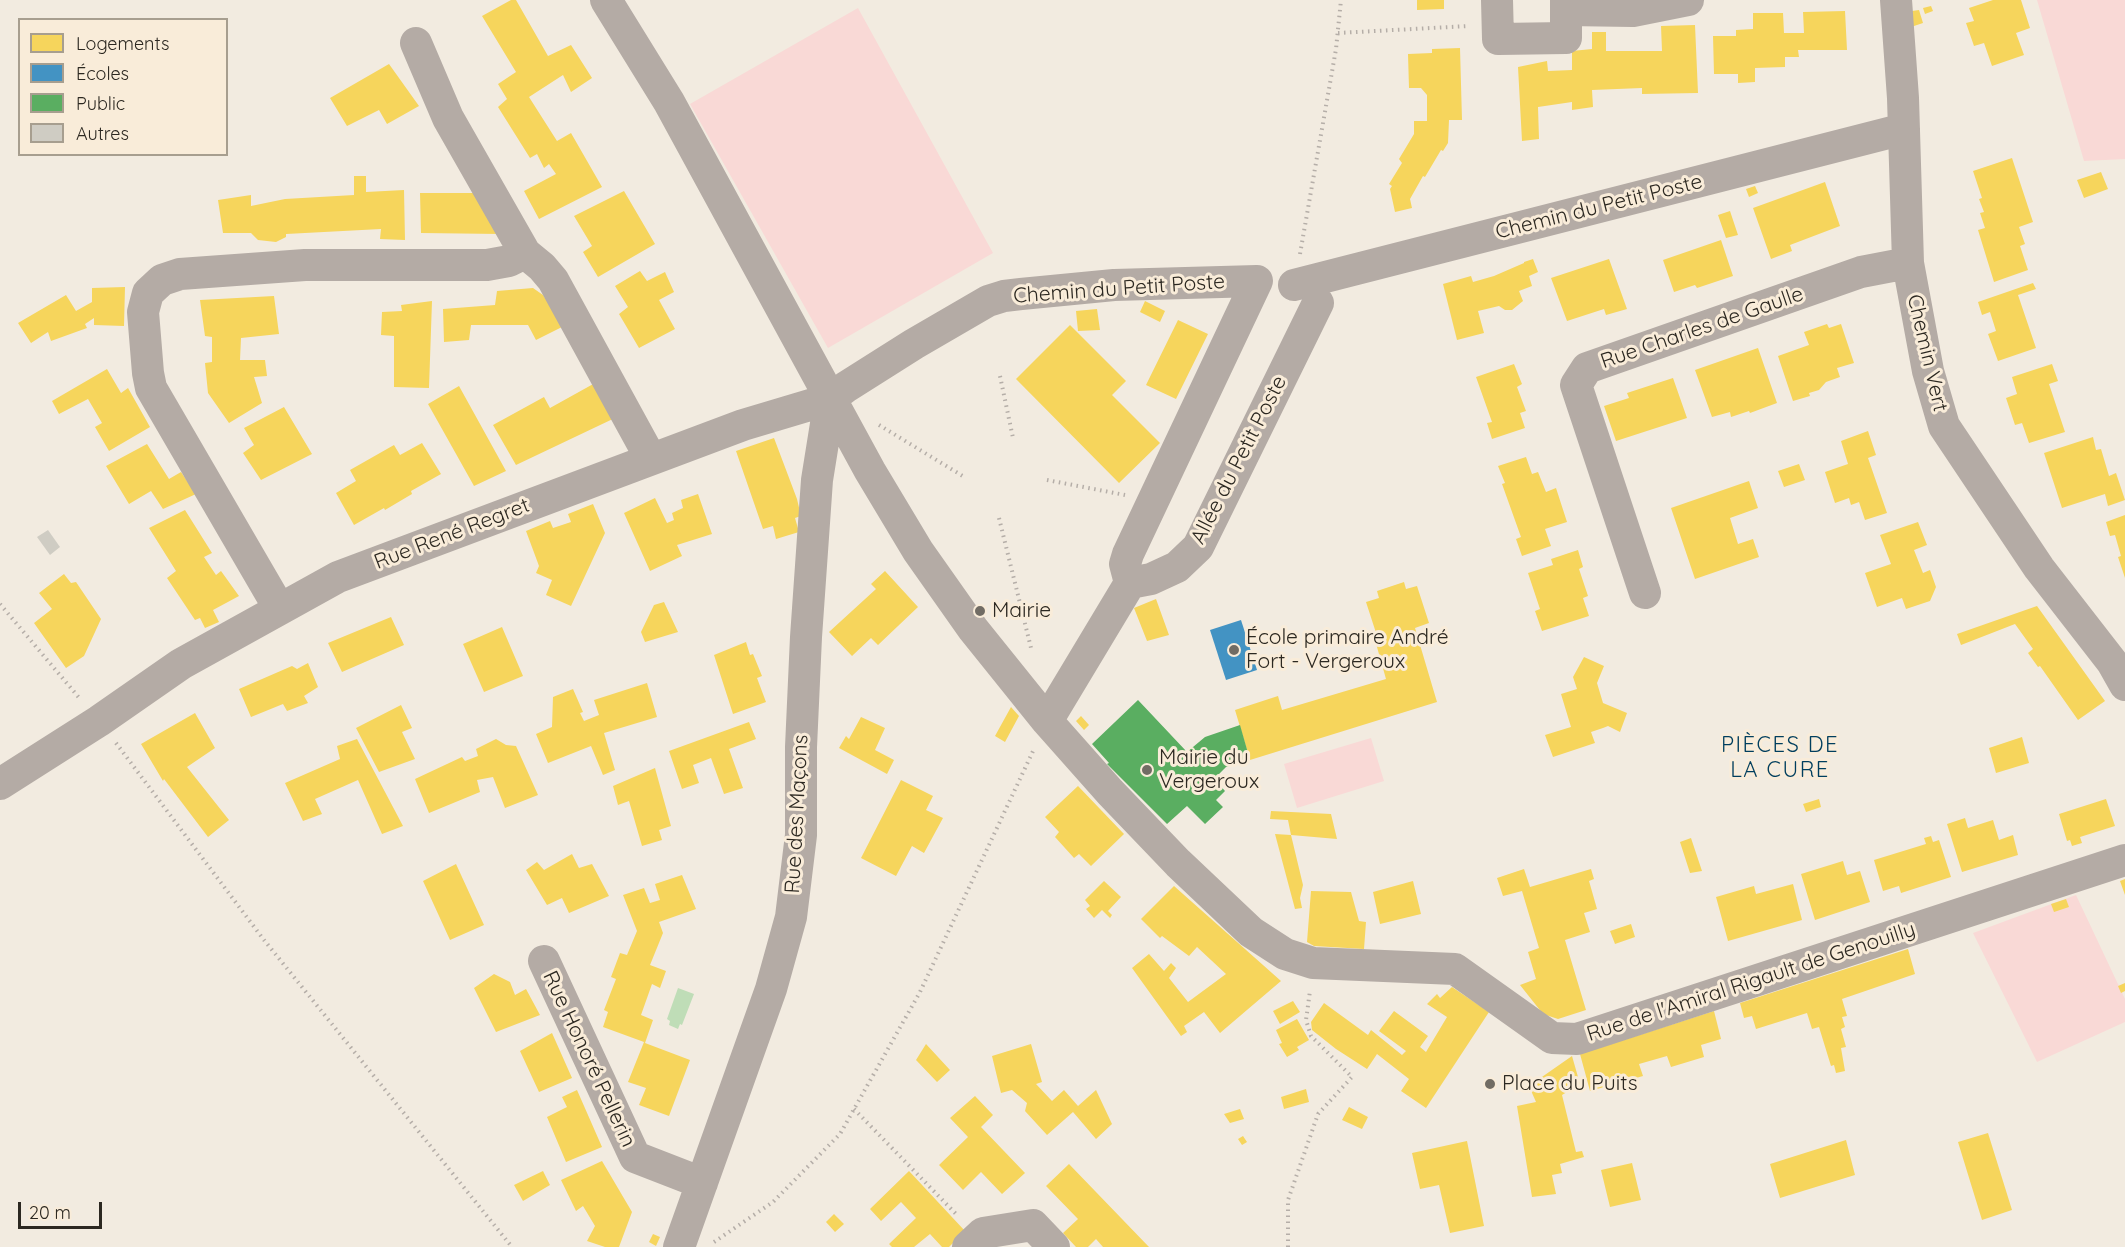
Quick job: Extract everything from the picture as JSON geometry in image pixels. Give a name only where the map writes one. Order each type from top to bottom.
[{"type":"street","name":"Rue de l'Amiral Rigault de Genouilly","points":[[606,0],[669,102],[830,399],[918,551],[973,629],[1047,721],[1110,792],[1178,863],[1251,932],[1285,954],[1313,963],[1455,969],[1552,1038],[1577,1039],[2125,860]]},
{"type":"street","points":[[1497,12],[1497,39],[1566,38],[1567,5],[1633,11],[1688,0]]},
{"type":"street","name":"Chemin Vert","points":[[1896,0],[1904,129],[1908,263],[1928,371],[1944,426],[2039,568],[2112,662],[2125,685]]},
{"type":"street","points":[[416,43],[448,118],[525,254],[542,267],[553,280],[651,459]]},
{"type":"street","name":"Chemin du Petit Poste","points":[[1306,294],[1904,129]]},
{"type":"street","points":[[279,608],[151,388],[142,312],[148,293],[162,280],[180,274],[306,265],[487,265],[509,261],[525,254]]},
{"type":"street","name":"Rue Charles de Gaulle","points":[[1646,593],[1576,385],[1587,368],[1861,272],[1908,263]]},
{"type":"street","name":"Chemin du Petit Poste","points":[[830,399],[914,344],[988,301],[1004,296],[1114,285],[1257,281],[1153,501]]},
{"type":"street","name":"Allée du Petit Poste","points":[[1130,583],[1151,579],[1177,567],[1198,547],[1306,294]]},
{"type":"street","name":"Rue René Regret","points":[[0,784],[99,721],[181,664],[338,577],[742,425],[830,399]]},
{"type":"street","name":"Rue des Maçons","points":[[680,1247],[771,989],[791,917],[801,835],[801,747],[817,480],[830,399]]},
{"type":"street","points":[[1047,721],[1130,583],[1125,564],[1153,501]]},
{"type":"street","name":"Rue Honoré Pellerin","points":[[544,961],[635,1157],[702,1183]]},
{"type":"street","points":[[973,1242],[983,1233],[1033,1225],[1054,1247]]},
{"type":"path","points":[[1306,294],[1341,0]]},
{"type":"path","points":[[1338,33],[1497,12]]},
{"type":"path","points":[[1000,376],[1013,438]]},
{"type":"path","points":[[878,423],[966,478]]},
{"type":"path","points":[[1047,480],[1153,501]]},
{"type":"path","points":[[999,518],[1032,654]]},
{"type":"path","points":[[0,604],[99,721],[264,940],[512,1247]]},
{"type":"path","points":[[705,1247],[773,1202],[840,1134],[920,992],[1047,721]]},
{"type":"path","points":[[1288,1247],[1288,1200],[1318,1114],[1352,1077],[1311,1036],[1306,1020],[1313,963]]},
{"type":"path","points":[[854,1109],[973,1242]]},
{"type":"shaded area","points":[[2037,0],[2125,0],[2125,159],[2084,161]]},
{"type":"shaded area","points":[[858,8],[993,253],[828,348],[690,104]]},
{"type":"shaded area","points":[[1371,738],[1384,781],[1297,808],[1284,764]]},
{"type":"shaded area","points":[[2076,895],[2125,999],[2125,1022],[2037,1062],[1973,933]]},
{"type":"shaded area","points":[[678,988],[694,994],[682,1025],[680,1024],[678,1029],[669,1025],[670,1021],[667,1019]]},
{"type":"building: Logements","points":[[511,0],[516,0],[548,56],[571,45],[592,78],[571,92],[563,75],[529,97],[557,141],[571,133],[602,187],[539,219],[524,191],[556,174],[549,164],[544,168],[537,154],[530,158],[498,107],[507,99],[498,84],[516,72],[482,16]]},
{"type":"building: Logements","points":[[1417,0],[1444,0],[1444,9],[1417,10]]},
{"type":"building: Logements","points":[[1993,0],[2021,0],[2030,28],[2016,33],[2024,55],[1992,66],[1984,43],[1974,46],[1966,23],[1974,21],[1969,8]]},
{"type":"building: Logements","points":[[1931,6],[1933,11],[1925,14],[1923,8]]},
{"type":"building: Logements","points":[[1919,10],[1923,23],[1911,27],[1912,11]]},
{"type":"building: Logements","points":[[1845,11],[1847,50],[1798,50],[1799,57],[1785,57],[1785,67],[1755,68],[1755,82],[1738,83],[1738,74],[1714,74],[1713,36],[1736,36],[1736,30],[1753,29],[1753,13],[1783,13],[1784,33],[1804,33],[1803,12]]},
{"type":"building: Logements","points":[[1695,25],[1698,93],[1642,94],[1642,88],[1592,90],[1593,107],[1572,110],[1572,102],[1538,107],[1539,139],[1522,141],[1518,67],[1547,61],[1548,71],[1572,70],[1572,51],[1592,49],[1592,32],[1606,32],[1606,51],[1662,51],[1661,26]]},
{"type":"building: Logements","points":[[1460,48],[1462,120],[1449,120],[1448,143],[1443,151],[1441,150],[1425,177],[1423,176],[1410,199],[1412,208],[1395,212],[1390,189],[1392,186],[1389,184],[1402,163],[1399,159],[1414,134],[1414,121],[1427,121],[1427,95],[1421,88],[1409,88],[1408,54],[1432,53],[1432,49]]},
{"type":"building: Logements","points":[[389,64],[419,106],[387,124],[379,110],[347,126],[330,98]]},
{"type":"building: Logements","points":[[2012,158],[2033,222],[2019,227],[2025,244],[2020,246],[2028,270],[1994,282],[1978,230],[1985,228],[1980,213],[1984,212],[1973,171]]},
{"type":"building: Logements","points":[[2101,172],[2108,189],[2084,198],[2077,180]]},
{"type":"building: Logements","points":[[354,176],[366,176],[366,192],[404,190],[405,240],[380,239],[381,229],[286,234],[286,237],[276,242],[258,240],[251,233],[223,233],[218,200],[251,195],[251,206],[285,199],[354,195]]},
{"type":"building: Logements","points":[[1825,182],[1840,226],[1790,245],[1792,251],[1771,259],[1753,208]]},
{"type":"building: Logements","points":[[1755,186],[1758,193],[1749,197],[1746,189]]},
{"type":"building: Logements","points":[[624,191],[655,244],[598,277],[583,252],[592,246],[574,216]]},
{"type":"building: Logements","points":[[420,193],[478,193],[501,234],[421,233]]},
{"type":"building: Logements","points":[[1730,211],[1738,235],[1726,238],[1718,215]]},
{"type":"building: Logements","points":[[1721,240],[1733,276],[1697,288],[1695,285],[1674,292],[1663,260]]},
{"type":"building: Logements","points":[[1533,259],[1538,272],[1529,276],[1532,286],[1519,291],[1523,301],[1512,310],[1505,310],[1499,306],[1478,311],[1484,333],[1457,340],[1443,284],[1471,276],[1473,282],[1494,276]]},
{"type":"building: Logements","points":[[1609,259],[1627,309],[1606,315],[1604,309],[1567,321],[1551,278]]},
{"type":"building: Logements","points":[[640,271],[647,281],[665,272],[674,292],[659,300],[675,329],[639,348],[619,314],[628,307],[615,286]]},
{"type":"building: Logements","points":[[2033,283],[2036,289],[2018,295],[2036,348],[1998,361],[1988,334],[1996,331],[1990,312],[1982,315],[1978,302]]},
{"type":"building: Logements","points":[[125,287],[124,326],[94,325],[94,318],[85,324],[87,328],[51,341],[48,332],[31,343],[18,323],[66,295],[76,311],[92,302],[92,288]]},
{"type":"building: Logements","points":[[533,288],[543,295],[564,326],[536,340],[528,325],[471,325],[469,340],[444,342],[443,309],[495,305],[497,291]]},
{"type":"building: Logements","points":[[274,296],[279,334],[241,338],[240,360],[265,360],[267,376],[254,377],[262,403],[229,423],[208,393],[205,363],[212,362],[212,337],[205,336],[200,300]]},
{"type":"building: Logements","points":[[432,301],[429,388],[394,387],[394,336],[381,335],[382,312],[402,311],[401,305]]},
{"type":"building: Logements","points":[[1145,301],[1165,311],[1160,322],[1140,312]]},
{"type":"building: Logements","points":[[1097,309],[1100,330],[1078,331],[1076,311]]},
{"type":"building: Logements","points":[[1178,320],[1208,334],[1176,399],[1146,385]]},
{"type":"building: Logements","points":[[1827,324],[1829,328],[1841,324],[1854,363],[1837,368],[1840,377],[1826,382],[1819,390],[1809,393],[1810,396],[1793,401],[1778,356],[1809,345],[1804,332]]},
{"type":"building: Logements","points":[[1070,325],[1126,381],[1112,395],[1160,443],[1119,483],[1016,379]]},
{"type":"building: Logements","points":[[1758,348],[1777,403],[1750,413],[1749,411],[1731,417],[1730,412],[1712,417],[1695,370]]},
{"type":"building: Logements","points":[[1514,364],[1522,384],[1517,387],[1526,411],[1520,413],[1525,428],[1492,439],[1487,423],[1492,422],[1476,377]]},
{"type":"building: Logements","points":[[2052,364],[2058,381],[2049,384],[2065,432],[2029,443],[2022,423],[2015,425],[2006,398],[2017,394],[2012,377]]},
{"type":"building: Logements","points":[[107,369],[121,393],[128,388],[150,427],[109,451],[95,427],[102,423],[88,399],[59,414],[52,401]]},
{"type":"building: Logements","points":[[1673,378],[1687,418],[1616,441],[1604,406],[1629,398],[1627,393]]},
{"type":"building: Logements","points":[[595,383],[617,417],[516,465],[493,425],[544,397],[550,408]]},
{"type":"building: Logements","points":[[459,386],[506,471],[474,486],[428,404]]},
{"type":"building: Logements","points":[[284,407],[312,454],[261,480],[243,453],[254,445],[244,428]]},
{"type":"building: Logements","points":[[1868,431],[1876,455],[1868,458],[1887,513],[1865,520],[1859,502],[1851,505],[1849,498],[1835,503],[1825,472],[1848,464],[1841,441]]},
{"type":"building: Logements","points":[[2093,437],[2096,450],[2101,449],[2109,476],[2116,473],[2125,500],[2108,506],[2105,494],[2062,508],[2044,453]]},
{"type":"building: Logements","points":[[774,438],[801,516],[795,518],[799,532],[776,539],[773,526],[763,529],[736,451]]},
{"type":"building: Logements","points":[[422,443],[441,474],[411,491],[412,494],[385,510],[384,508],[354,525],[336,493],[356,481],[350,470],[394,445],[400,455]]},
{"type":"building: Logements","points":[[147,444],[169,479],[181,472],[196,494],[163,509],[151,491],[129,504],[106,466]]},
{"type":"building: Logements","points":[[1526,457],[1532,474],[1538,472],[1546,492],[1556,488],[1567,522],[1545,529],[1551,546],[1522,556],[1516,539],[1521,537],[1498,466]]},
{"type":"building: Logements","points":[[1799,464],[1805,480],[1784,487],[1778,471]]},
{"type":"building: Logements","points":[[1749,481],[1758,508],[1730,518],[1738,544],[1753,539],[1759,557],[1695,579],[1671,508]]},
{"type":"building: Logements","points":[[698,494],[712,534],[677,545],[682,556],[650,571],[624,513],[655,498],[667,523],[674,520],[672,513],[683,508],[681,500]]},
{"type":"building: Logements","points":[[593,504],[605,533],[571,606],[546,595],[552,580],[536,573],[539,566],[526,531],[550,521],[553,528],[571,522],[568,514]]},
{"type":"building: Logements","points":[[185,510],[212,553],[204,557],[216,575],[221,571],[239,596],[213,610],[219,622],[205,628],[200,618],[195,620],[167,578],[176,571],[149,528]]},
{"type":"building: Logements","points":[[2125,515],[2125,578],[2118,557],[2121,556],[2115,535],[2110,536],[2106,522]]},
{"type":"building: Logements","points":[[1918,522],[1927,545],[1914,550],[1923,573],[1930,570],[1936,587],[1930,601],[1906,609],[1902,598],[1877,607],[1865,573],[1891,564],[1880,535]]},
{"type":"building: Logements","points":[[1578,550],[1583,567],[1579,569],[1588,596],[1583,598],[1589,616],[1542,631],[1535,611],[1540,609],[1528,573],[1553,565],[1551,559]]},
{"type":"building: Logements","points":[[885,571],[918,607],[878,645],[871,638],[852,656],[829,632],[876,589],[871,584]]},
{"type":"building: Logements","points":[[64,574],[71,583],[76,582],[101,619],[84,656],[66,668],[34,623],[52,609],[39,593]]},
{"type":"building: Logements","points":[[1404,582],[1406,589],[1417,586],[1429,623],[1415,628],[1437,702],[1250,760],[1235,710],[1278,696],[1282,710],[1386,679],[1375,640],[1378,639],[1366,602],[1379,598],[1377,591]]},
{"type":"building: Logements","points":[[1156,599],[1169,635],[1147,641],[1134,608]]},
{"type":"building: Logements","points":[[664,602],[678,632],[645,642],[641,632],[654,605]]},
{"type":"building: Logements","points":[[2037,606],[2105,701],[2078,720],[2040,666],[2038,667],[2028,653],[2033,649],[2015,624],[1961,645],[1957,634]]},
{"type":"building: Logements","points":[[391,617],[404,645],[342,672],[328,643]]},
{"type":"building: Logements","points":[[502,627],[523,676],[484,692],[463,644]]},
{"type":"building: Logements","points":[[746,642],[750,655],[753,654],[762,676],[757,678],[766,702],[733,714],[714,655]]},
{"type":"building: Logements","points":[[1584,657],[1604,666],[1597,683],[1603,703],[1627,713],[1620,732],[1608,726],[1591,732],[1595,743],[1553,757],[1545,735],[1571,727],[1561,694],[1577,689],[1573,677]]},
{"type":"building: Logements","points":[[308,663],[318,687],[304,696],[308,703],[287,711],[283,704],[251,717],[239,689],[292,666],[297,669]]},
{"type":"building: Logements","points":[[647,683],[657,717],[604,733],[615,770],[603,775],[591,746],[548,763],[536,734],[552,727],[553,697],[573,689],[583,712],[580,713],[584,721],[599,715],[594,700]]},
{"type":"building: Logements","points":[[401,705],[412,728],[402,732],[415,759],[379,772],[356,728]]},
{"type":"building: Logements","points":[[1011,707],[1019,716],[1005,742],[995,736]]},
{"type":"building: Logements","points":[[195,713],[215,748],[187,767],[229,820],[208,837],[164,779],[163,781],[141,744]]},
{"type":"building: Logements","points":[[1081,716],[1089,725],[1084,730],[1076,721]]},
{"type":"building: Logements","points":[[861,717],[885,728],[875,750],[894,760],[887,774],[839,748],[846,736],[849,739]]},
{"type":"building: Logements","points":[[749,722],[756,739],[729,749],[743,788],[724,794],[711,758],[693,765],[699,783],[682,789],[669,751]]},
{"type":"building: Logements","points":[[2022,737],[2029,763],[1996,773],[1989,748]]},
{"type":"building: Logements","points":[[357,739],[403,826],[382,834],[358,780],[315,799],[322,814],[303,821],[285,783],[340,759],[337,746]]},
{"type":"building: Logements","points":[[496,739],[506,745],[516,746],[538,795],[505,808],[493,777],[477,780],[480,792],[429,813],[415,779],[462,757],[465,761],[478,756],[476,749]]},
{"type":"building: Logements","points":[[655,768],[671,826],[659,830],[662,840],[642,846],[629,801],[618,805],[613,786]]},
{"type":"building: Logements","points":[[901,780],[933,796],[926,810],[943,818],[924,853],[912,846],[896,876],[861,858]]},
{"type":"building: Logements","points":[[1078,786],[1124,834],[1091,866],[1079,854],[1074,858],[1055,837],[1059,832],[1045,817]]},
{"type":"building: Logements","points":[[1819,799],[1821,807],[1806,812],[1803,804]]},
{"type":"building: Logements","points":[[2106,799],[2115,826],[2080,837],[2082,843],[2072,846],[2070,840],[2067,841],[2059,814]]},
{"type":"building: Logements","points":[[1271,811],[1331,814],[1337,839],[1291,835],[1288,820],[1270,819]]},
{"type":"building: Logements","points":[[1965,818],[1968,828],[1993,820],[1999,840],[2013,835],[2018,855],[1962,872],[1947,824]]},
{"type":"building: Logements","points":[[1275,834],[1291,835],[1303,885],[1300,898],[1302,908],[1295,909]]},
{"type":"building: Logements","points":[[1931,836],[1933,842],[1939,840],[1951,877],[1901,893],[1899,886],[1883,891],[1874,860],[1926,844],[1924,838]]},
{"type":"building: Logements","points":[[1691,838],[1702,871],[1690,873],[1680,842]]},
{"type":"building: Logements","points":[[572,854],[579,868],[592,864],[609,896],[569,913],[562,898],[547,905],[526,870],[537,862],[544,870]]},
{"type":"building: Logements","points":[[1843,861],[1847,875],[1860,871],[1870,902],[1815,920],[1801,874]]},
{"type":"building: Logements","points":[[456,864],[484,925],[450,940],[423,881]]},
{"type":"building: Logements","points":[[1524,869],[1530,887],[1591,869],[1594,879],[1589,881],[1597,909],[1584,913],[1590,932],[1565,940],[1586,1010],[1558,1019],[1543,1014],[1520,985],[1536,979],[1528,952],[1539,948],[1522,891],[1503,896],[1497,878]]},
{"type":"building: Logements","points":[[682,875],[696,909],[659,922],[663,933],[650,965],[666,971],[660,988],[652,984],[641,1015],[653,1020],[645,1043],[690,1060],[669,1116],[639,1105],[646,1088],[628,1082],[644,1042],[603,1027],[608,1012],[604,1010],[616,979],[611,977],[620,953],[627,955],[637,931],[623,895],[644,888],[650,903],[660,900],[655,884]]},
{"type":"building: Logements","points":[[2125,879],[2125,895],[2120,881]]},
{"type":"building: Logements","points":[[1104,881],[1121,897],[1108,911],[1112,915],[1110,918],[1102,910],[1094,918],[1086,909],[1090,906],[1085,900]]},
{"type":"building: Logements","points":[[1413,881],[1421,914],[1380,924],[1373,892]]},
{"type":"building: Logements","points":[[1793,884],[1802,920],[1728,941],[1716,897],[1754,886],[1756,894]]},
{"type":"building: Logements","points":[[1174,886],[1281,981],[1220,1033],[1204,1012],[1184,1026],[1187,1032],[1181,1036],[1132,968],[1149,954],[1164,971],[1171,963],[1176,968],[1169,978],[1188,1002],[1226,974],[1197,947],[1189,956],[1162,936],[1160,938],[1141,919]]},
{"type":"building: Logements","points":[[1311,891],[1351,892],[1359,921],[1366,922],[1364,949],[1314,946],[1307,942]]},
{"type":"building: Logements","points":[[2066,899],[2069,907],[2054,912],[2051,904]]},
{"type":"building: Logements","points":[[1631,924],[1635,937],[1615,944],[1610,931]]},
{"type":"building: Logements","points":[[1908,949],[1915,974],[1842,999],[1847,1016],[1842,1017],[1845,1027],[1841,1029],[1846,1047],[1841,1048],[1845,1071],[1836,1073],[1834,1065],[1831,1066],[1819,1027],[1812,1029],[1807,1013],[1756,1029],[1752,1016],[1744,1018],[1740,1003]]},
{"type":"building: Logements","points":[[494,974],[510,982],[515,995],[526,989],[540,1015],[496,1032],[474,988]]},
{"type":"building: Logements","points":[[2125,983],[2125,991],[2121,993],[2118,986]]},
{"type":"building: Logements","points":[[1452,987],[1489,1012],[1426,1108],[1401,1091],[1409,1079],[1377,1054],[1367,1069],[1312,1030],[1311,1022],[1324,1003],[1368,1035],[1371,1030],[1402,1055],[1406,1051],[1379,1031],[1394,1011],[1428,1036],[1420,1047],[1426,1052],[1447,1017],[1427,1004],[1437,994],[1440,998]]},
{"type":"building: Logements","points":[[1293,1001],[1300,1012],[1280,1024],[1273,1011]]},
{"type":"building: Logements","points":[[1714,1011],[1721,1039],[1701,1045],[1704,1057],[1671,1067],[1667,1056],[1639,1064],[1643,1076],[1590,1091],[1580,1054]]},
{"type":"building: Logements","points":[[1297,1019],[1309,1040],[1287,1057],[1279,1044],[1282,1043],[1276,1030]]},
{"type":"building: Logements","points":[[552,1033],[572,1078],[539,1092],[520,1051]]},
{"type":"building: Logements","points":[[926,1044],[950,1070],[937,1082],[916,1060]]},
{"type":"building: Logements","points":[[1031,1044],[1042,1082],[1036,1084],[1052,1101],[1064,1090],[1078,1106],[1096,1090],[1112,1124],[1096,1139],[1073,1112],[1047,1135],[1025,1111],[1027,1103],[1012,1090],[1001,1093],[992,1056]]},
{"type":"building: Logements","points":[[1572,1056],[1580,1084],[1562,1095],[1576,1152],[1582,1151],[1584,1157],[1560,1164],[1562,1173],[1552,1175],[1556,1194],[1532,1197],[1517,1106],[1536,1102],[1529,1086]]},
{"type":"building: Logements","points":[[1306,1089],[1309,1102],[1284,1109],[1281,1097]]},
{"type":"building: Logements","points":[[577,1090],[602,1147],[566,1162],[547,1117],[567,1107],[562,1097]]},
{"type":"building: Logements","points":[[975,1096],[993,1115],[981,1127],[1025,1173],[1002,1194],[981,1172],[963,1190],[939,1165],[968,1137],[950,1118]]},
{"type":"building: Logements","points":[[1349,1107],[1368,1117],[1362,1129],[1342,1120]]},
{"type":"building: Logements","points":[[1240,1109],[1244,1119],[1230,1123],[1224,1114]]},
{"type":"building: Logements","points":[[1988,1133],[2012,1210],[1982,1220],[1958,1142]]},
{"type":"building: Logements","points":[[1243,1136],[1247,1142],[1242,1145],[1238,1139]]},
{"type":"building: Logements","points":[[1846,1140],[1855,1175],[1780,1198],[1770,1164]]},
{"type":"building: Logements","points":[[1467,1141],[1484,1226],[1450,1233],[1439,1185],[1420,1189],[1412,1153]]},
{"type":"building: Logements","points":[[602,1161],[632,1212],[619,1247],[605,1247],[587,1241],[595,1226],[583,1206],[576,1211],[561,1180]]},
{"type":"building: Logements","points":[[1632,1163],[1641,1200],[1610,1207],[1601,1170]]},
{"type":"building: Logements","points":[[1069,1164],[1149,1247],[1103,1247],[1096,1239],[1088,1247],[1076,1247],[1063,1233],[1078,1219],[1046,1186]]},
{"type":"building: Logements","points":[[543,1171],[550,1185],[523,1201],[514,1185]]},
{"type":"building: Logements","points":[[909,1171],[965,1231],[949,1247],[942,1247],[930,1234],[914,1247],[892,1247],[889,1244],[916,1218],[901,1202],[881,1221],[870,1209]]},
{"type":"building: Logements","points":[[834,1214],[844,1224],[835,1232],[826,1222]]},
{"type":"building: Logements","points":[[653,1234],[660,1237],[656,1246],[649,1242]]},
{"type":"building: Écoles","points":[[1241,620],[1257,670],[1226,680],[1210,630]]},
{"type":"building: Public","points":[[1138,700],[1187,752],[1205,737],[1240,725],[1250,760],[1226,767],[1214,779],[1225,791],[1216,800],[1223,807],[1205,824],[1187,806],[1167,824],[1107,764],[1109,763],[1092,744]]},
{"type":"building: Autres","points":[[48,530],[60,547],[50,555],[37,537]]},
{"type":"place","name":"Mairie","points":[[980,611]]},
{"type":"place","name":"École primaire André Fort - Vergeroux","points":[[1234,650]]},
{"type":"place","name":"Mairie du Vergeroux","points":[[1147,770]]},
{"type":"place","name":"Place du Puits","points":[[1490,1084]]},
{"type":"district","name":"PIÈCES DE LA CURE","points":[[1780,758]]}]
